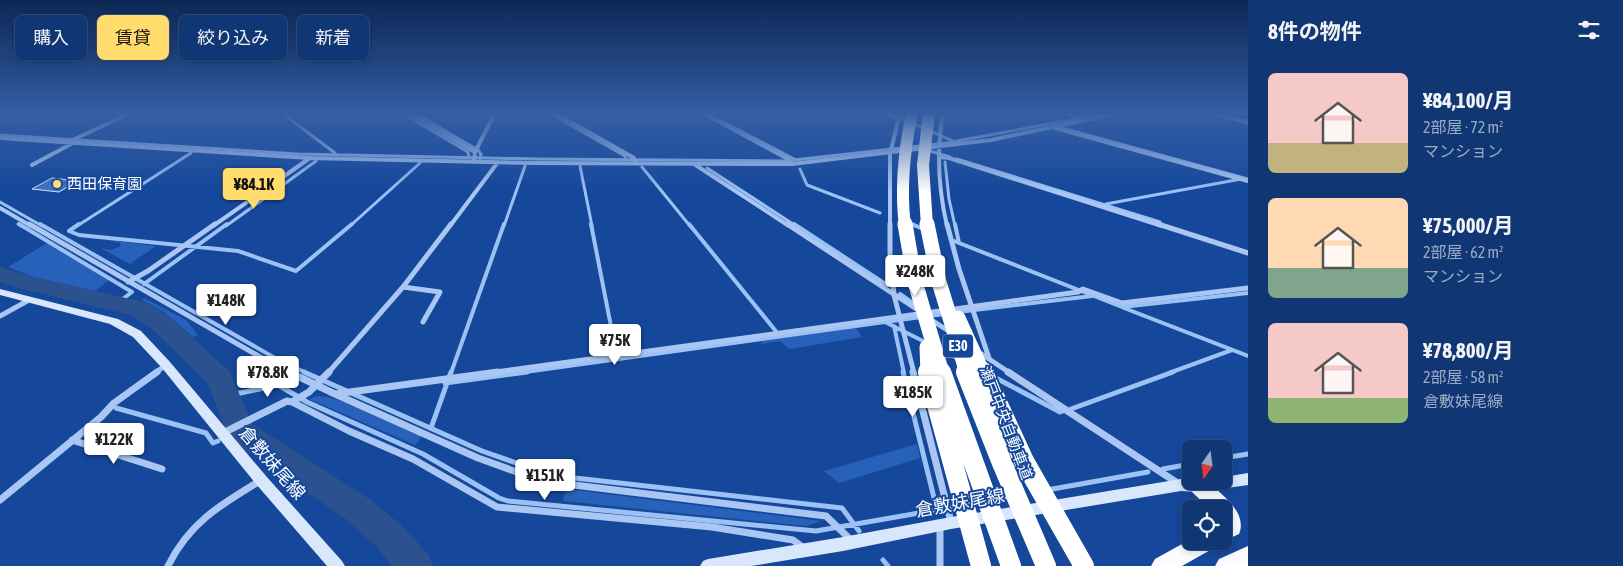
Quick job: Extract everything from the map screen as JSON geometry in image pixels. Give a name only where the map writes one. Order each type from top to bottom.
[{"type":"highway","name":"E30","points":[[903,139],[903,200],[909,251],[925,319],[969,456],[1011,566]]},
{"type":"highway","name":"瀬戸中央自動車道","points":[[925,139],[923,172],[929,236],[953,331],[975,394],[1046,566]]},
{"type":"highway","points":[[929,236],[961,325],[999,407],[1042,495],[1084,566]]},
{"type":"highway","points":[[925,319],[928,376],[981,566]]},
{"type":"highway","points":[[1196,490],[1210,500]]},
{"type":"highway","points":[[1162,566],[1191,550]]},
{"type":"highway","points":[[1226,566],[1248,556]]},
{"type":"main road","name":"倉敷妹尾線","points":[[0,292],[98,316],[127,327],[146,341],[226,432],[261,480],[337,566]]},
{"type":"main road","name":"倉敷妹尾線","points":[[1232,481],[1248,479]]},
{"type":"main road","name":"倉敷妹尾線","points":[[708,566],[806,550],[848,538],[946,521],[1182,487]]},
{"type":"street","points":[[20,139],[310,158],[475,157],[498,162],[635,161],[694,164],[791,162],[890,151],[939,150],[994,139]]},
{"type":"street","points":[[32,165],[77,139]]},
{"type":"street","points":[[449,139],[475,157]]},
{"type":"street","points":[[475,157],[483,139]]},
{"type":"street","points":[[599,139],[635,161]]},
{"type":"street","points":[[750,139],[791,162]]},
{"type":"street","points":[[894,139],[890,151],[890,245],[894,295],[945,499],[946,521],[940,566]]},
{"type":"street","points":[[939,139],[941,192],[950,240],[989,359]]},
{"type":"street","points":[[1097,139],[1244,179]]},
{"type":"street","points":[[939,150],[949,158],[1248,253]]},
{"type":"street","points":[[129,282],[139,277],[310,158]]},
{"type":"street","points":[[293,401],[309,392],[318,384],[403,286],[498,162]]},
{"type":"street","points":[[694,164],[894,295],[925,319],[1182,481]]},
{"type":"street","points":[[0,208],[269,362],[478,458],[525,475],[566,484],[826,516],[848,538]]},
{"type":"street","points":[[403,286],[440,292],[423,322]]},
{"type":"street","points":[[338,393],[899,317],[925,319],[1083,289],[1122,303],[1248,288]]},
{"type":"street","points":[[0,316],[28,300]]},
{"type":"street","points":[[0,500],[101,417],[114,402],[166,365]]},
{"type":"street","points":[[226,432],[287,400],[293,401],[349,431],[413,459],[497,507],[712,527],[770,535],[793,540],[806,550]]},
{"type":"street","points":[[72,440],[162,469]]},
{"type":"street","points":[[168,566],[174,550],[188,530],[216,508],[261,480]]},
{"type":"shaded area","points":[[106,240],[156,246],[130,264],[101,248],[111,250],[121,246],[120,243]]},
{"type":"shaded area","points":[[47,243],[109,280],[95,291],[34,277],[8,267]]},
{"type":"shaded area","points":[[144,298],[186,320],[198,335],[193,337],[164,312],[142,300]]},
{"type":"shaded area","points":[[856,328],[862,337],[789,349],[780,341],[760,344],[763,341]]},
{"type":"shaded area","points":[[318,396],[341,401],[423,435],[415,445],[309,399]]},
{"type":"shaded area","points":[[917,444],[920,458],[839,483],[824,471]]},
{"type":"shaded area","points":[[566,489],[821,521],[806,526],[563,501]]},
{"type":"building","name":"西田保育園","points":[[52,178],[78,181],[59,192],[32,189]]},
{"type":"waterway","points":[[69,139],[334,155]]},
{"type":"waterway","points":[[317,139],[335,153],[334,155]]},
{"type":"waterway","points":[[447,139],[468,152],[469,158]]},
{"type":"waterway","points":[[460,139],[478,150],[481,154],[480,158]]},
{"type":"waterway","points":[[596,139],[625,156],[626,160]]},
{"type":"waterway","points":[[757,139],[796,160]]},
{"type":"waterway","points":[[796,160],[965,139]]},
{"type":"waterway","points":[[1104,139],[1248,179]]},
{"type":"waterway","points":[[927,150],[950,157]]},
{"type":"waterway","points":[[77,226],[191,153]]},
{"type":"waterway","points":[[334,155],[469,158]]},
{"type":"waterway","points":[[469,158],[480,158]]},
{"type":"waterway","points":[[480,158],[626,160]]},
{"type":"waterway","points":[[957,159],[1160,222]]},
{"type":"waterway","points":[[626,160],[796,160]]},
{"type":"waterway","points":[[226,226],[316,161]]},
{"type":"waterway","points":[[945,162],[949,199],[955,226]]},
{"type":"waterway","points":[[350,226],[420,163]]},
{"type":"waterway","points":[[504,226],[525,166]]},
{"type":"waterway","points":[[580,166],[592,226]]},
{"type":"waterway","points":[[642,167],[690,226]]},
{"type":"waterway","points":[[707,168],[796,226]]},
{"type":"waterway","points":[[800,169],[807,185],[880,213]]},
{"type":"waterway","points":[[1106,204],[1241,179]]},
{"type":"waterway","points":[[0,202],[42,226]]},
{"type":"waterway","points":[[908,223],[915,226]]},
{"type":"waterway","points":[[19,224],[132,292],[116,304]]},
{"type":"waterway","points":[[40,224],[145,284]]},
{"type":"waterway","points":[[79,224],[69,231],[79,235],[196,247]]},
{"type":"waterway","points":[[196,247],[227,224]]},
{"type":"waterway","points":[[196,247],[238,251],[296,271],[352,224]]},
{"type":"waterway","points":[[451,373],[504,224]]},
{"type":"waterway","points":[[591,224],[616,352]]},
{"type":"waterway","points":[[689,224],[779,335]]},
{"type":"waterway","points":[[794,224],[887,285]]},
{"type":"waterway","points":[[912,224],[925,230]]},
{"type":"waterway","points":[[955,224],[959,243]]},
{"type":"waterway","points":[[954,241],[959,243]]},
{"type":"waterway","points":[[959,243],[1122,307],[1248,293]]},
{"type":"waterway","points":[[145,284],[196,247]]},
{"type":"waterway","points":[[0,274],[26,283],[139,309],[161,323],[220,379],[240,431],[359,510],[389,536],[415,566]]},
{"type":"waterway","points":[[145,284],[282,362],[307,373]]},
{"type":"waterway","points":[[900,294],[917,306]]},
{"type":"waterway","points":[[958,312],[1092,296]]},
{"type":"waterway","points":[[1124,308],[1248,356]]},
{"type":"waterway","points":[[928,316],[946,314]]},
{"type":"waterway","points":[[518,373],[921,317]]},
{"type":"waterway","points":[[887,323],[894,327]]},
{"type":"waterway","points":[[894,327],[925,342]]},
{"type":"waterway","points":[[894,327],[904,373]]},
{"type":"waterway","points":[[941,350],[959,359]]},
{"type":"waterway","points":[[1169,373],[1232,350]]},
{"type":"waterway","points":[[304,372],[482,451],[528,467],[575,478],[842,508],[854,524]]},
{"type":"waterway","points":[[447,383],[451,372]]},
{"type":"waterway","points":[[447,383],[527,372]]},
{"type":"waterway","points":[[903,372],[937,510]]},
{"type":"waterway","points":[[1071,409],[1173,372]]},
{"type":"waterway","points":[[994,377],[1060,412],[1063,411]]},
{"type":"waterway","points":[[431,428],[447,383]]},
{"type":"waterway","points":[[226,396],[278,385],[307,402],[423,454],[499,498],[508,501],[816,531],[854,524]]},
{"type":"waterway","points":[[116,408],[206,433],[213,443],[218,441]]},
{"type":"waterway","points":[[235,433],[240,431]]},
{"type":"waterway","points":[[1232,457],[1248,454]]},
{"type":"waterway","points":[[1163,469],[1182,466]]},
{"type":"waterway","points":[[1047,490],[1148,472]]},
{"type":"waterway","points":[[993,500],[1011,497]]},
{"type":"waterway","points":[[937,510],[959,506]]},
{"type":"waterway","points":[[854,524],[937,510]]},
{"type":"waterway","points":[[854,524],[859,531]]},
{"type":"waterway","points":[[883,560],[888,566]]},
{"type":"place","name":"西田保育園","points":[[57,184]]}]
